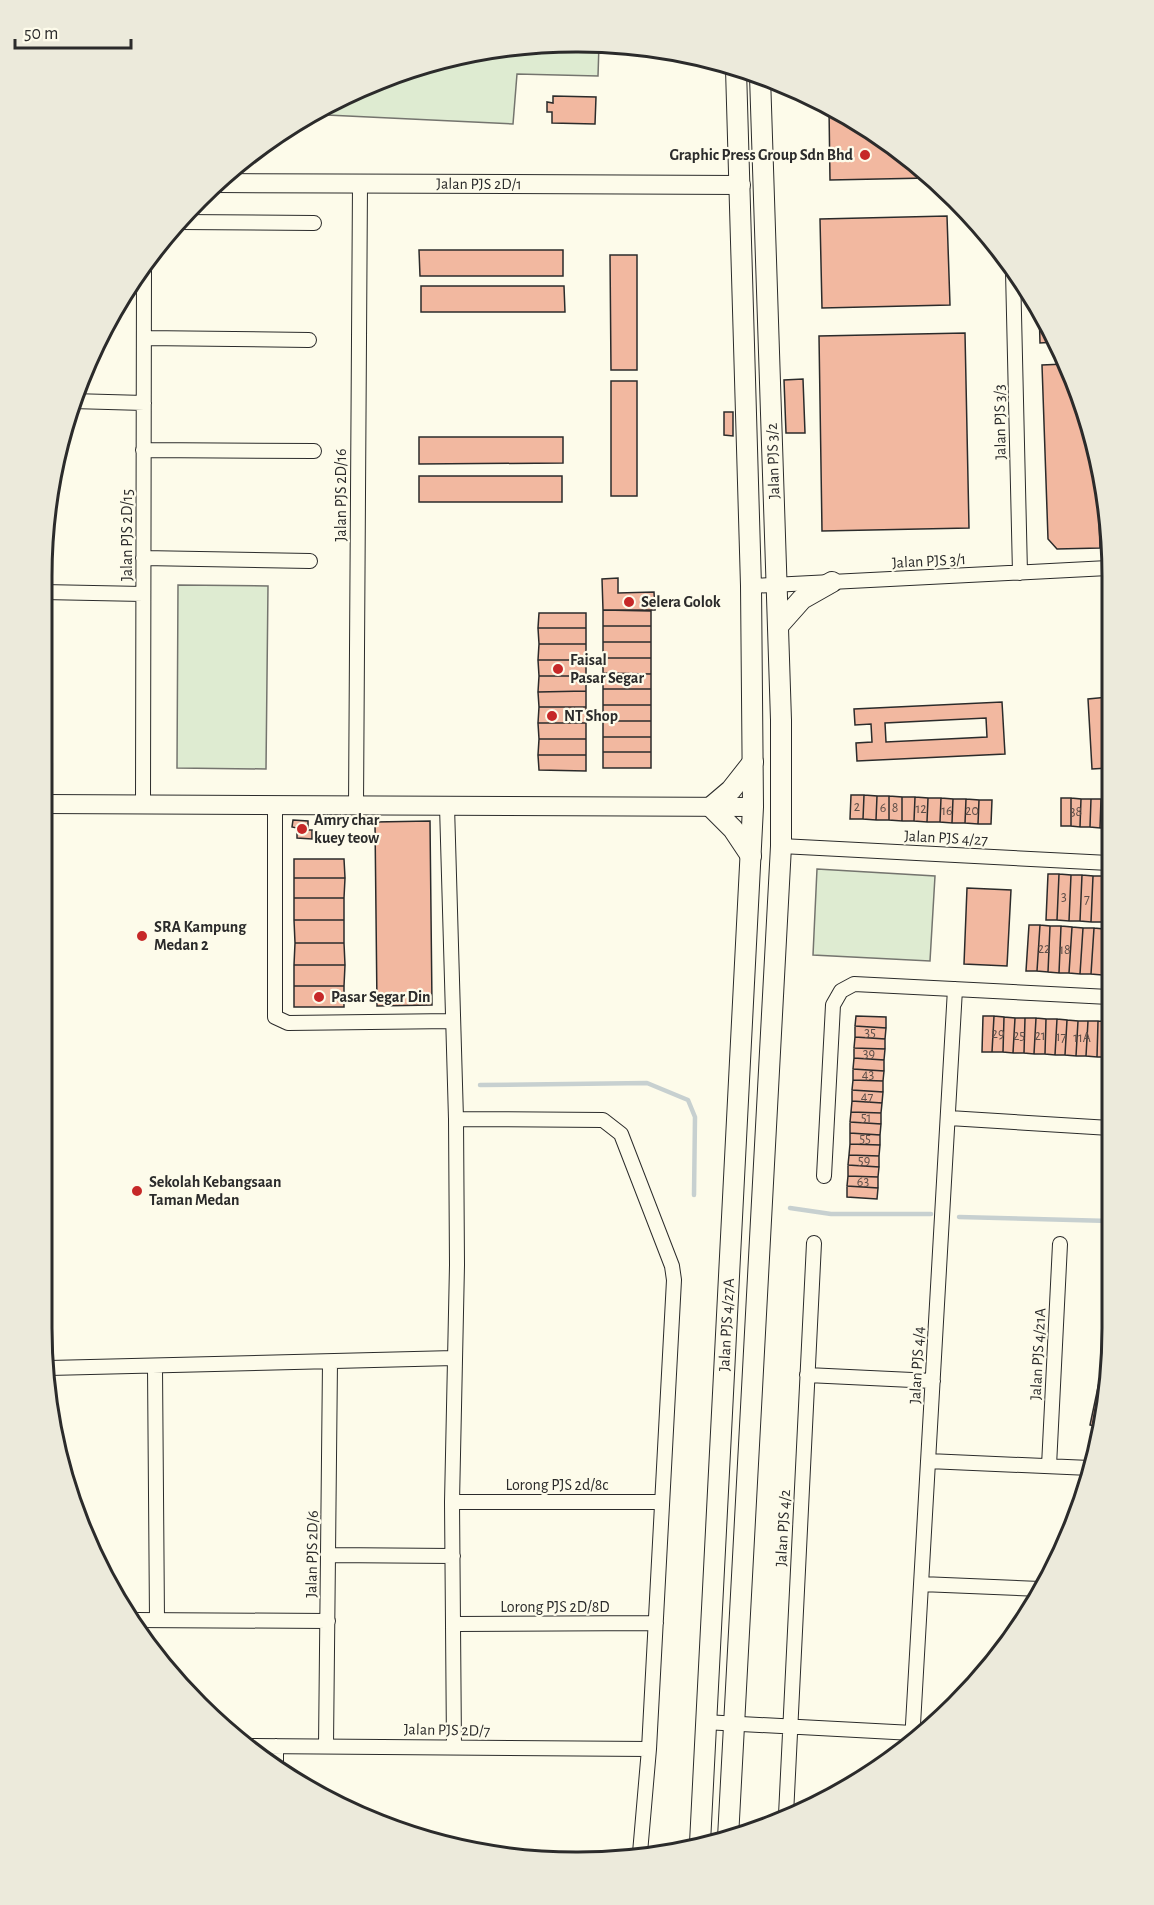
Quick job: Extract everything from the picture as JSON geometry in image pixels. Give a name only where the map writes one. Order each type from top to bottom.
[{"type":"main road","name":"Jalan PJS 3/2","points":[[736,77],[751,586],[753,807]]},
{"type":"main road","name":"Jalan PJS 3/2","points":[[760,85],[777,585],[781,846]]},
{"type":"main road","points":[[778,626],[802,599],[832,582]]},
{"type":"main road","points":[[751,856],[733,829],[711,807],[731,790],[753,762]]},
{"type":"main road","name":"Jalan PJS 4/27A","points":[[700,1838],[704,1722],[753,807]]},
{"type":"main road","name":"Jalan PJS 4/27A","points":[[729,1830],[781,846]]},
{"type":"main road","points":[[729,1282],[733,1294],[739,1298],[750,1294],[759,1284]]},
{"type":"main road","points":[[725,1359],[732,1348],[740,1345],[755,1359]]},
{"type":"street","name":"Jalan PJS 2D/1","points":[[231,183],[741,185]]},
{"type":"street","name":"Jalan PJS 2D/16","points":[[356,806],[360,184]]},
{"type":"street","points":[[191,222],[314,223]]},
{"type":"street","name":"Jalan PJS 2D/15","points":[[143,804],[144,282]]},
{"type":"street","name":"Jalan PJS 3/3","points":[[1013,287],[1020,573]]},
{"type":"street","points":[[144,338],[309,340]]},
{"type":"street","points":[[82,402],[144,403]]},
{"type":"street","points":[[143,450],[314,451]]},
{"type":"street","points":[[143,558],[310,561]]},
{"type":"street","name":"Jalan PJS 3/1","points":[[751,586],[1101,568]]},
{"type":"street","points":[[52,592],[143,594]]},
{"type":"street","points":[[52,804],[753,807]]},
{"type":"street","points":[[274,805],[275,1017],[288,1023],[452,1021]]},
{"type":"street","points":[[447,806],[456,1119],[452,1502],[454,1746]]},
{"type":"street","name":"Jalan PJS 4/27","points":[[781,846],[1102,863]]},
{"type":"street","points":[[824,1176],[833,1005],[841,991],[855,984],[1102,997]]},
{"type":"street","name":"Jalan PJS 4/4","points":[[912,1731],[955,989]]},
{"type":"street","points":[[949,1118],[1102,1128]]},
{"type":"street","points":[[456,1119],[603,1120],[621,1134],[672,1266],[674,1280],[656,1623],[640,1848]]},
{"type":"street","name":"Jalan PJS 4/2","points":[[786,1809],[813,1243]]},
{"type":"street","name":"Jalan PJS 4/21A","points":[[1049,1466],[1060,1244]]},
{"type":"street","points":[[55,1368],[155,1368],[454,1358]]},
{"type":"street","name":"Jalan PJS 2D/6","points":[[326,1746],[330,1362]]},
{"type":"street","points":[[155,1368],[157,1620]]},
{"type":"street","points":[[807,1375],[933,1381]]},
{"type":"street","points":[[928,1461],[1083,1468]]},
{"type":"street","name":"Lorong PJS 2d/8c","points":[[452,1502],[662,1502]]},
{"type":"street","points":[[328,1555],[453,1556]]},
{"type":"street","points":[[921,1584],[1032,1589]]},
{"type":"street","points":[[142,1620],[328,1621]]},
{"type":"street","name":"Lorong PJS 2D/8D","points":[[454,1624],[656,1623]]},
{"type":"street","points":[[704,1722],[790,1726],[904,1737]]},
{"type":"street","name":"Jalan PJS 2D/7","points":[[261,1746],[649,1749]]},
{"type":"street","points":[[276,1746],[276,1757]]},
{"type":"green space","points":[[577,52],[599,53],[598,76],[517,74],[513,124],[330,115],[376,92],[441,70],[509,57]]},
{"type":"green space","points":[[178,585],[268,586],[266,769],[177,768]]},
{"type":"green space","points":[[817,869],[935,876],[930,961],[813,955]]},
{"type":"building","points":[[553,96],[596,97],[595,124],[552,123],[552,112],[547,112],[547,102],[553,103]]},
{"type":"building","name":"Graphic Press Group Sdn Bhd","points":[[829,118],[868,141],[917,178],[830,180]]},
{"type":"building","points":[[947,216],[950,305],[822,308],[820,219]]},
{"type":"building","points":[[419,250],[563,250],[563,276],[420,276]]},
{"type":"building","points":[[610,255],[637,255],[637,370],[611,370]]},
{"type":"building","points":[[421,286],[564,286],[565,312],[421,312]]},
{"type":"building","points":[[1040,331],[1046,343],[1040,343]]},
{"type":"building","points":[[965,333],[969,528],[822,531],[819,336]]},
{"type":"building","points":[[1056,364],[1074,408],[1091,475],[1100,548],[1057,549],[1048,539],[1042,365]]},
{"type":"building","points":[[803,379],[805,433],[786,433],[784,380]]},
{"type":"building","points":[[611,381],[637,381],[637,496],[611,496]]},
{"type":"building","points":[[724,412],[733,412],[733,436],[724,435]]},
{"type":"building","points":[[419,437],[563,437],[563,463],[419,464]]},
{"type":"building","points":[[419,476],[562,476],[562,502],[419,502]]},
{"type":"building","name":"Selera Golok","points":[[618,578],[618,593],[654,592],[655,610],[603,610],[602,579]]},
{"type":"building","points":[[603,610],[651,611],[651,626],[603,626]]},
{"type":"building","points":[[539,613],[586,613],[586,628],[538,628]]},
{"type":"building","points":[[603,626],[651,626],[651,642],[603,642]]},
{"type":"building","points":[[538,628],[586,628],[586,644],[539,644]]},
{"type":"building","points":[[603,642],[651,642],[651,658],[603,658]]},
{"type":"building","points":[[539,644],[586,644],[586,660],[538,660]]},
{"type":"building","points":[[603,658],[651,658],[651,674],[603,673]]},
{"type":"building","points":[[538,660],[586,660],[586,676],[539,676]]},
{"type":"building","points":[[603,673],[651,674],[651,689],[603,689]]},
{"type":"building","points":[[539,676],[586,676],[586,691],[538,692]]},
{"type":"building","points":[[603,689],[651,689],[651,705],[603,705]]},
{"type":"building","points":[[586,691],[586,707],[539,707],[538,692]]},
{"type":"building","points":[[1102,698],[1102,768],[1092,769],[1088,699]]},
{"type":"building","points":[[1002,702],[1005,754],[857,761],[856,743],[872,742],[871,724],[855,725],[854,709]],"holes":[[[986,718],[987,737],[886,742],[885,723]]]},
{"type":"building","points":[[603,705],[651,705],[651,721],[603,721]]},
{"type":"building","points":[[539,707],[586,707],[586,723],[538,723]]},
{"type":"building","points":[[603,721],[651,721],[651,737],[603,737]]},
{"type":"building","points":[[538,723],[586,723],[586,739],[539,739]]},
{"type":"building","points":[[603,737],[651,737],[651,752],[603,752]]},
{"type":"building","points":[[539,739],[586,739],[586,755],[538,755]]},
{"type":"building","points":[[603,752],[651,752],[651,768],[603,768]]},
{"type":"building","points":[[538,755],[586,755],[586,771],[539,770]]},
{"type":"building","points":[[851,795],[864,795],[863,819],[850,819]]},
{"type":"building","points":[[864,795],[877,796],[876,820],[863,819]]},
{"type":"building","points":[[877,796],[889,796],[889,820],[876,820]]},
{"type":"building","points":[[889,796],[902,797],[902,821],[889,820]]},
{"type":"building","points":[[902,797],[915,797],[914,821],[902,821]]},
{"type":"building","points":[[915,797],[928,798],[927,822],[914,821]]},
{"type":"building","points":[[928,798],[941,798],[940,822],[927,822]]},
{"type":"building","points":[[941,798],[953,799],[952,823],[940,822]]},
{"type":"building","points":[[1061,798],[1071,798],[1071,826],[1061,826]]},
{"type":"building","points":[[1071,798],[1081,799],[1080,827],[1071,826]]},
{"type":"building","points":[[953,799],[966,799],[965,823],[952,823]]},
{"type":"building","points":[[966,799],[979,800],[978,824],[965,823]]},
{"type":"building","points":[[1081,799],[1091,799],[1090,827],[1080,827]]},
{"type":"building","points":[[1091,799],[1101,799],[1100,828],[1090,827]]},
{"type":"building","points":[[1101,799],[1102,828],[1100,828]]},
{"type":"building","points":[[979,800],[992,800],[991,824],[978,824]]},
{"type":"building","name":"Amry char kuey teow","points":[[293,820],[308,821],[308,830],[312,830],[312,839],[297,838],[297,828],[292,827]]},
{"type":"building","points":[[430,821],[432,1005],[377,1006],[375,822]]},
{"type":"building","points":[[294,859],[344,859],[345,878],[294,878]]},
{"type":"building","points":[[1048,874],[1059,874],[1057,920],[1046,920]]},
{"type":"building","points":[[1059,874],[1071,875],[1069,921],[1057,920]]},
{"type":"building","points":[[1071,875],[1082,875],[1080,921],[1069,921]]},
{"type":"building","points":[[1082,875],[1093,876],[1091,922],[1080,921]]},
{"type":"building","points":[[1093,876],[1102,876],[1102,922],[1091,922]]},
{"type":"building","points":[[294,878],[345,878],[344,898],[294,898]]},
{"type":"building","points":[[967,888],[1011,890],[1007,966],[964,964]]},
{"type":"building","points":[[294,898],[344,898],[344,920],[294,920]]},
{"type":"building","points":[[294,920],[344,920],[344,943],[295,943]]},
{"type":"building","points":[[1029,925],[1040,925],[1037,971],[1026,971]]},
{"type":"building","points":[[1040,925],[1050,926],[1048,972],[1037,971]]},
{"type":"building","points":[[1050,926],[1061,926],[1059,973],[1048,972]]},
{"type":"building","points":[[1061,926],[1072,927],[1069,973],[1059,973]]},
{"type":"building","points":[[1072,927],[1083,928],[1080,974],[1069,973]]},
{"type":"building","points":[[1083,928],[1094,928],[1091,974],[1080,974]]},
{"type":"building","points":[[1094,928],[1102,929],[1102,975],[1091,974]]},
{"type":"building","points":[[295,943],[344,943],[345,965],[294,965]]},
{"type":"building","points":[[294,965],[345,965],[344,986],[294,986]]},
{"type":"building","name":"Pasar Segar Din","points":[[294,986],[344,986],[344,1007],[294,1007]]},
{"type":"building","points":[[856,1016],[886,1017],[886,1028],[855,1026]]},
{"type":"building","points":[[983,1016],[994,1016],[992,1052],[982,1052]]},
{"type":"building","points":[[994,1016],[1004,1017],[1003,1052],[992,1052]]},
{"type":"building","points":[[1004,1017],[1015,1018],[1013,1053],[1003,1052]]},
{"type":"building","points":[[1015,1018],[1025,1018],[1024,1053],[1013,1053]]},
{"type":"building","points":[[1025,1018],[1036,1018],[1034,1054],[1024,1053]]},
{"type":"building","points":[[1036,1018],[1046,1019],[1045,1054],[1034,1054]]},
{"type":"building","points":[[1046,1019],[1057,1019],[1055,1055],[1045,1054]]},
{"type":"building","points":[[1057,1019],[1067,1020],[1065,1055],[1055,1055]]},
{"type":"building","points":[[1067,1020],[1078,1021],[1076,1056],[1065,1055]]},
{"type":"building","points":[[1078,1021],[1088,1021],[1086,1056],[1076,1056]]},
{"type":"building","points":[[1088,1021],[1098,1021],[1097,1057],[1086,1056]]},
{"type":"building","points":[[1098,1021],[1102,1021],[1102,1057],[1097,1057]]},
{"type":"building","points":[[855,1026],[886,1028],[885,1039],[855,1037]]},
{"type":"building","points":[[855,1037],[885,1039],[885,1049],[854,1048]]},
{"type":"building","points":[[854,1048],[885,1049],[884,1060],[854,1058]]},
{"type":"building","points":[[854,1058],[884,1060],[884,1071],[853,1069]]},
{"type":"building","points":[[853,1069],[884,1071],[883,1081],[853,1080]]},
{"type":"building","points":[[853,1080],[883,1081],[883,1092],[852,1090]]},
{"type":"building","points":[[852,1090],[883,1092],[882,1103],[852,1101]]},
{"type":"building","points":[[852,1101],[882,1103],[881,1113],[851,1112]]},
{"type":"building","points":[[851,1112],[881,1113],[881,1124],[850,1122]]},
{"type":"building","points":[[850,1122],[881,1124],[880,1135],[850,1133]]},
{"type":"building","points":[[850,1133],[880,1135],[880,1145],[850,1144]]},
{"type":"building","points":[[850,1144],[880,1145],[879,1156],[849,1155]]},
{"type":"building","points":[[849,1155],[879,1156],[879,1167],[848,1165]]},
{"type":"building","points":[[848,1165],[879,1167],[878,1177],[848,1176]]},
{"type":"building","points":[[848,1176],[878,1177],[878,1188],[847,1186]]},
{"type":"building","points":[[847,1186],[878,1188],[877,1199],[847,1197]]},
{"type":"building","points":[[1098,1389],[1092,1425],[1090,1425]]},
{"type":"waterway","points":[[480,1085],[647,1083],[688,1100],[695,1117],[694,1195]]},
{"type":"waterway","points":[[790,1208],[831,1214],[931,1214]]},
{"type":"waterway","points":[[959,1217],[1102,1221]]},
{"type":"place","name":"Graphic Press Group Sdn Bhd","points":[[865,155]]},
{"type":"place","name":"Selera Golok","points":[[629,602]]},
{"type":"place","name":"Faisal Pasar Segar","points":[[558,669]]},
{"type":"place","name":"NT Shop","points":[[552,716]]},
{"type":"place","name":"Amry char kuey teow","points":[[302,829]]},
{"type":"place","name":"SRA Kampung Medan 2","points":[[142,936]]},
{"type":"place","name":"Pasar Segar Din","points":[[319,997]]},
{"type":"place","name":"Sekolah Kebangsaan Taman Medan","points":[[137,1191]]}]
